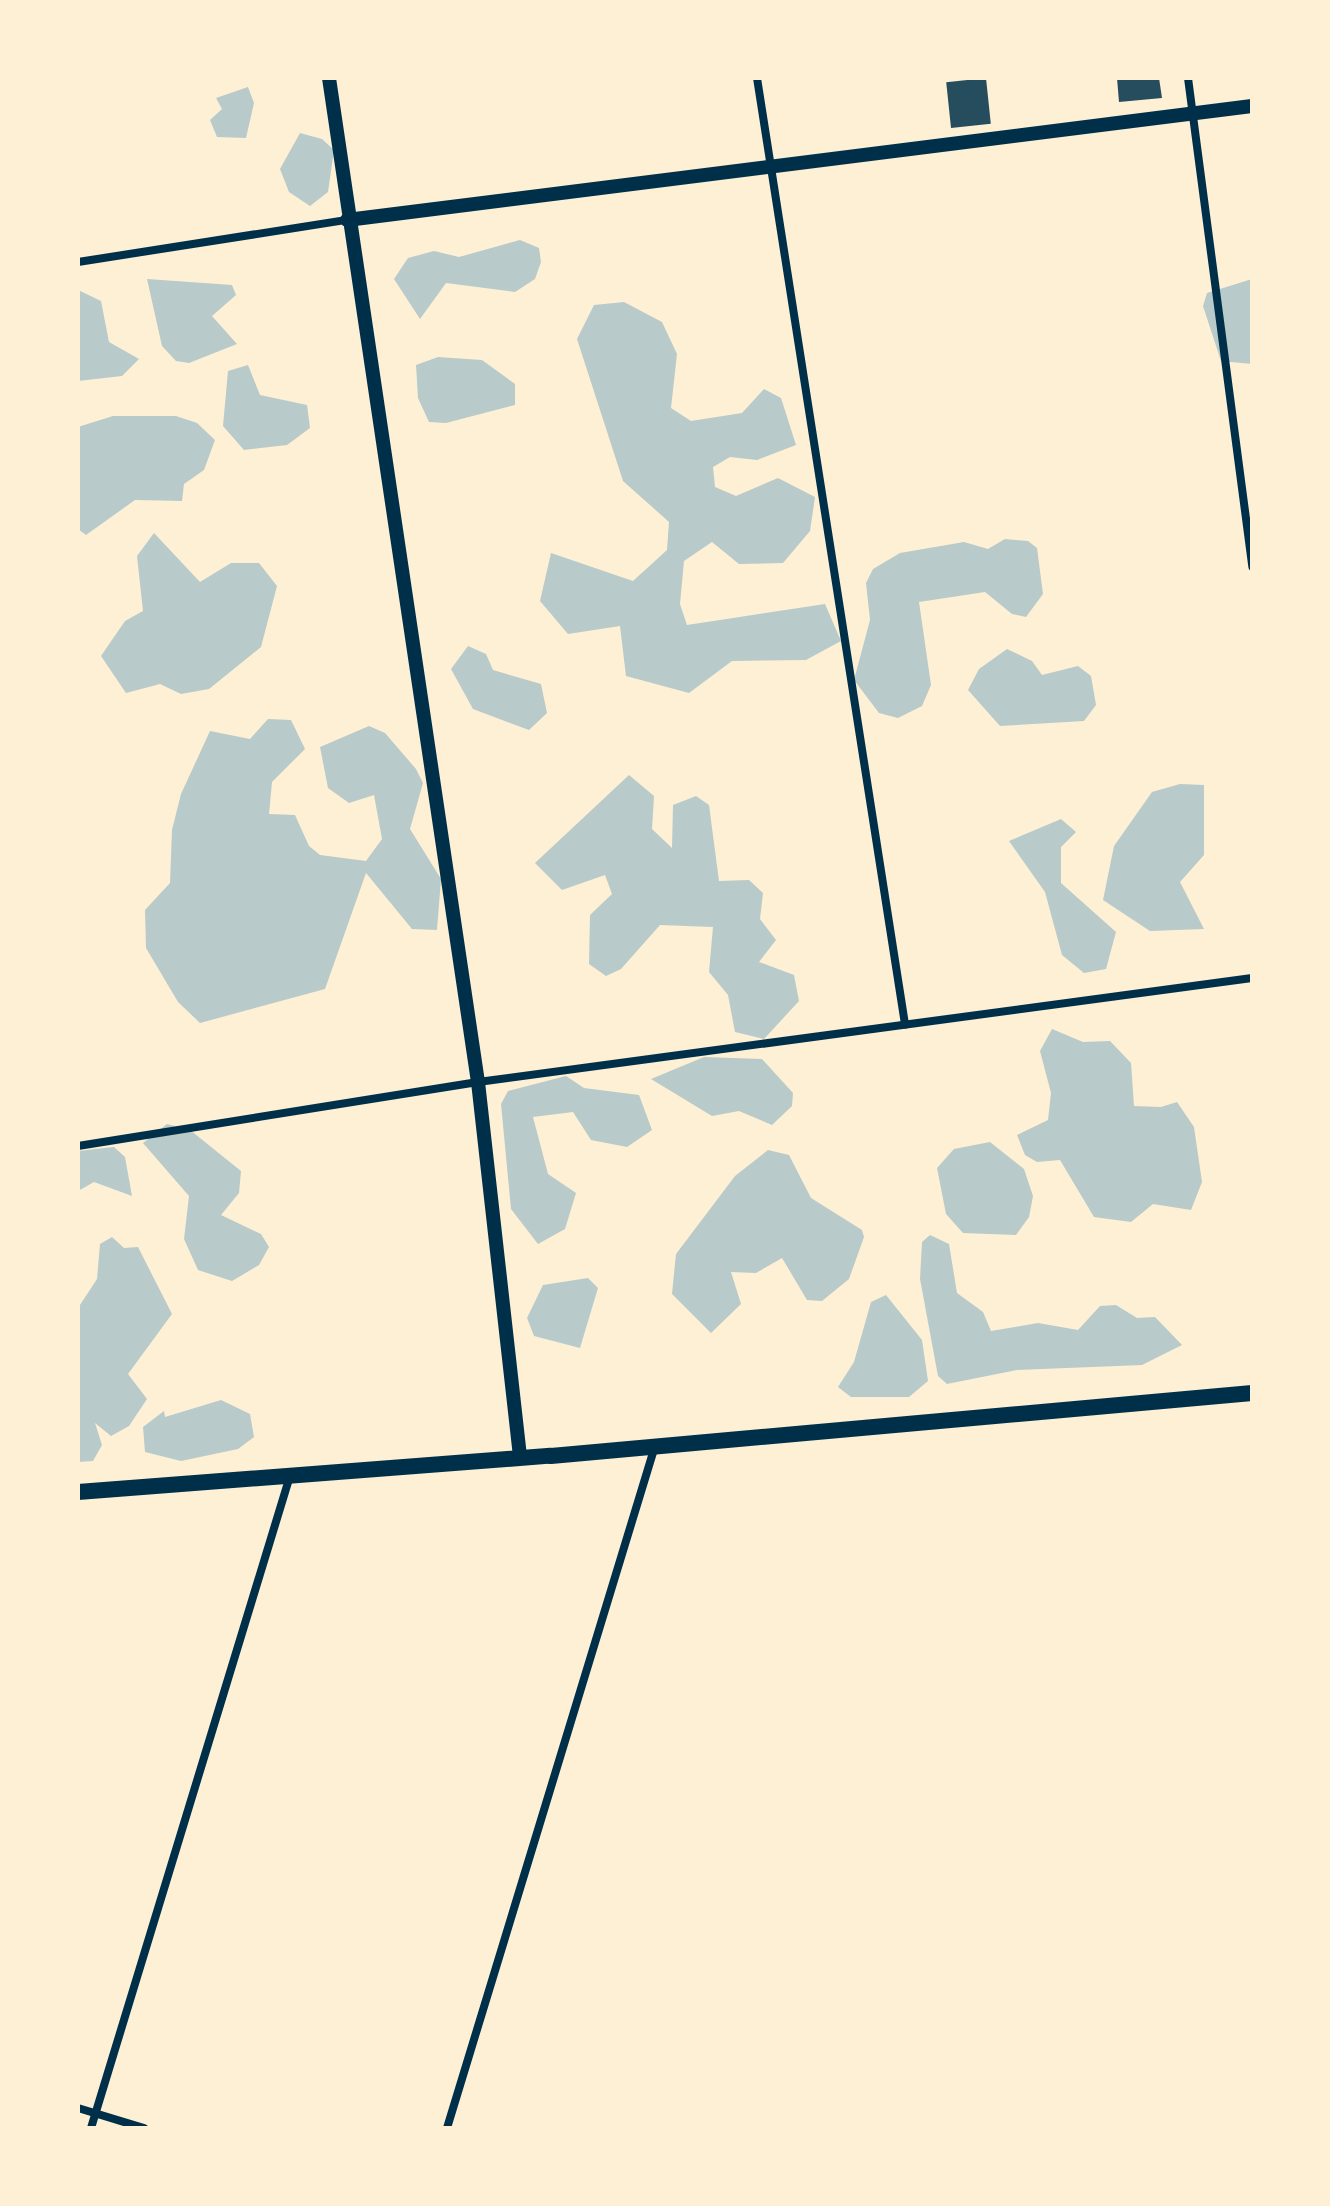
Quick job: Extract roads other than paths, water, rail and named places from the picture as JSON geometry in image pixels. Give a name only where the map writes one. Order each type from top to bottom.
[{"type":"main road","points":[[78,1492],[520,1458],[1252,1393]]},
{"type":"street","points":[[329,78],[347,220],[478,1082],[520,1458]]},
{"type":"street","points":[[757,78],[905,1024]]},
{"type":"street","points":[[1188,78],[1252,567]]},
{"type":"street","points":[[78,262],[347,220],[1252,106]]},
{"type":"street","points":[[78,1146],[478,1082],[1252,978]]},
{"type":"street","points":[[447,2128],[655,1445]]},
{"type":"street","points":[[91,2128],[290,1475]]},
{"type":"street","points":[[78,2108],[144,2128]]}]
